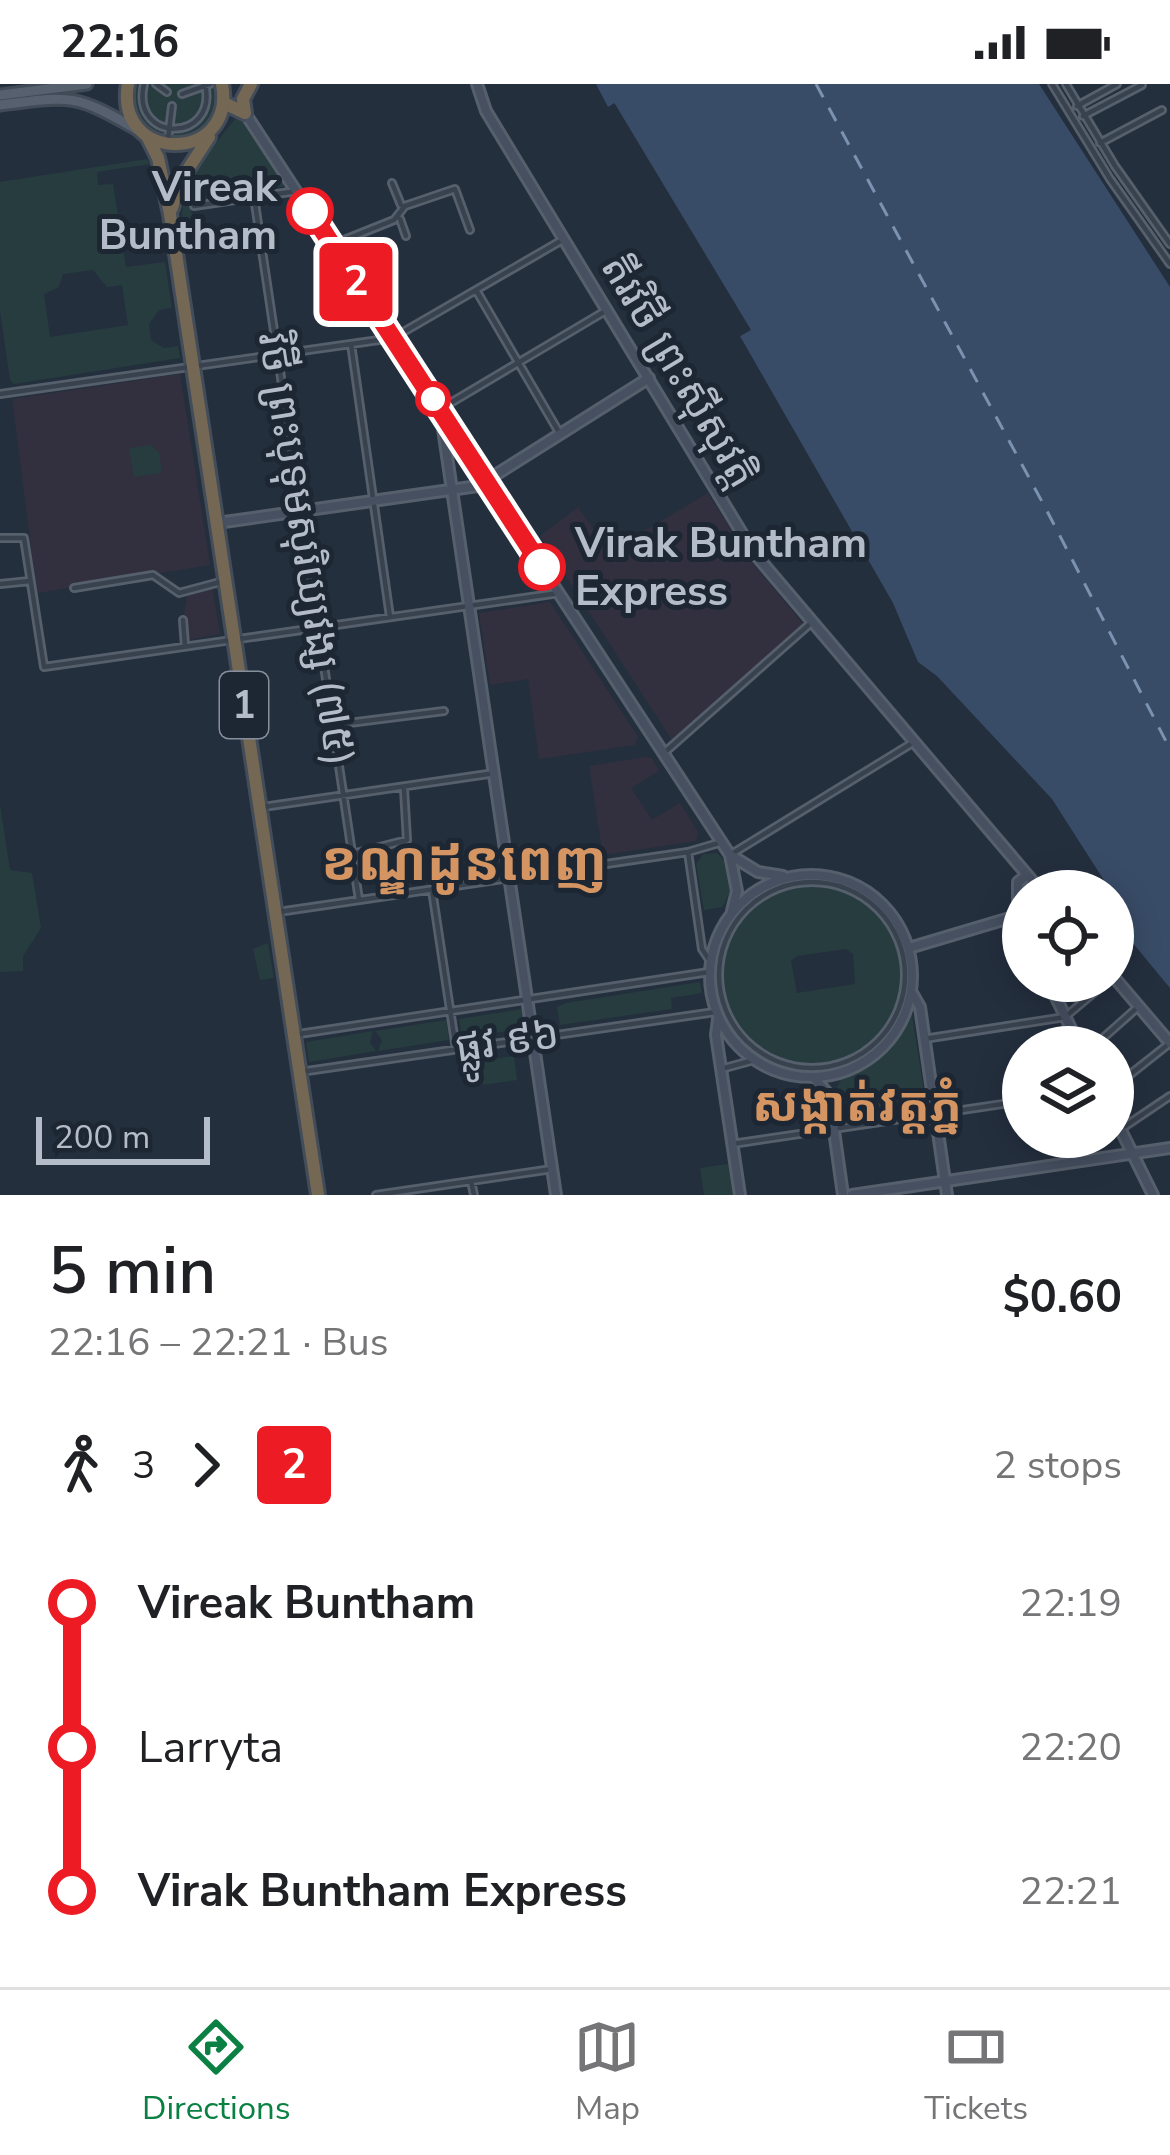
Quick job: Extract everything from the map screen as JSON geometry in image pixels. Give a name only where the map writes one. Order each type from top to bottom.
[{"type":"highway","name":"1","points":[[128,84],[128,111],[158,158],[170,214],[318,1195]]},
{"type":"highway","points":[[170,214],[178,183],[216,125],[224,102],[222,84]]},
{"type":"highway","points":[[224,102],[251,84]]},
{"type":"highway","points":[[245,113],[244,99],[251,84]]},
{"type":"highway","points":[[224,102],[245,113]]},
{"type":"highway","points":[[145,135],[167,144],[194,142],[216,125]]},
{"type":"main road","points":[[0,105],[87,84]]},
{"type":"main road","name":"តីរវិថី ព្រះស៊ីសុវត្តិ","points":[[477,84],[487,111],[754,553],[1023,870]]},
{"type":"main road","points":[[0,95],[82,99],[145,135]]},
{"type":"main road","points":[[245,113],[730,855],[737,891],[732,911]]},
{"type":"main road","points":[[217,523],[486,481],[649,379]]},
{"type":"main road","points":[[449,424],[442,429],[556,1195]]},
{"type":"main road","points":[[730,855],[758,872],[835,877],[862,888],[889,910],[909,948],[912,992],[920,1007],[947,1195]]},
{"type":"main road","points":[[740,1195],[710,961],[720,929],[732,911],[759,888],[792,876]]},
{"type":"main road","points":[[909,948],[1002,920]]},
{"type":"main road","points":[[717,1015],[735,1043],[754,1060],[776,1071],[813,1077],[839,1073],[875,1055],[900,1024],[912,992]]},
{"type":"main road","points":[[1134,1001],[1170,1043]]},
{"type":"main road","points":[[1058,1002],[1070,1026]]},
{"type":"main road","points":[[839,1073],[829,1095],[847,1195],[1103,1158]]},
{"type":"main road","points":[[813,1077],[829,1095]]},
{"type":"main road","points":[[1134,1154],[1170,1148]]},
{"type":"main road","points":[[1134,1158],[1153,1195]]},
{"type":"street","points":[[144,84],[145,112],[169,129],[200,118],[207,84],[182,94]]},
{"type":"street","points":[[156,84],[166,92]]},
{"type":"street","points":[[1052,84],[1170,264]]},
{"type":"street","points":[[1066,84],[1100,143],[1170,244]]},
{"type":"street","points":[[1077,106],[1117,84]]},
{"type":"street","points":[[1083,116],[1142,85]]},
{"type":"street","points":[[167,144],[172,106]]},
{"type":"street","points":[[1100,143],[1162,110]]},
{"type":"street","points":[[392,183],[403,208]]},
{"type":"street","points":[[332,245],[399,216],[403,208],[456,189],[470,230]]},
{"type":"street","points":[[194,206],[297,190]]},
{"type":"street","name":"វិថី ព្រះបុទុមសុរិយ្យវង្ស (៧៥)","points":[[254,197],[358,901]]},
{"type":"street","points":[[399,216],[406,236]]},
{"type":"street","points":[[0,394],[393,338],[564,239]]},
{"type":"street","points":[[476,290],[560,434]]},
{"type":"street","points":[[439,409],[607,310]]},
{"type":"street","points":[[351,344],[390,617]]},
{"type":"street","points":[[0,538],[24,538],[44,667],[559,592]]},
{"type":"street","points":[[74,588],[156,575],[179,593],[226,581]]},
{"type":"street","points":[[0,584],[32,581]]},
{"type":"street","points":[[183,620],[185,646]]},
{"type":"street","points":[[664,753],[812,622]]},
{"type":"street","points":[[333,725],[444,711]]},
{"type":"street","points":[[730,855],[914,742]]},
{"type":"street","points":[[260,808],[495,773]]},
{"type":"street","points":[[352,854],[407,840],[404,786]]},
{"type":"street","points":[[276,913],[722,842]]},
{"type":"street","points":[[688,851],[702,949],[710,961]]},
{"type":"street","points":[[814,883],[855,893],[883,915],[902,950],[904,990],[896,1015],[869,1049],[829,1066],[788,1065],[755,1049],[734,1025],[719,985],[722,951],[730,932],[756,901],[794,884],[814,883]]},
{"type":"street","points":[[432,890],[457,1049]]},
{"type":"street","points":[[294,1035],[709,972]]},
{"type":"street","points":[[924,1039],[1065,1017],[1083,1002]]},
{"type":"street","points":[[1117,1026],[1139,1006]]},
{"type":"street","name":"ផ្លូវ ៩៦","points":[[300,1072],[717,1015]]},
{"type":"street","points":[[1134,1071],[1170,1043]]},
{"type":"street","points":[[722,1069],[754,1060]]},
{"type":"street","points":[[1134,1120],[1170,1096]]},
{"type":"street","points":[[732,1144],[1002,1104]]},
{"type":"street","points":[[376,1195],[552,1168]]},
{"type":"street","points":[[471,1181],[473,1195]]},
{"type":"shaded area","points":[[180,374],[210,565],[37,593],[12,399]]},
{"type":"shaded area","points":[[708,493],[749,559],[804,625],[672,740],[540,536],[578,507],[609,552]]},
{"type":"shaded area","points":[[212,585],[220,634],[186,640],[188,591]]},
{"type":"shaded area","points":[[550,602],[638,737],[635,745],[539,759],[528,679],[490,685],[479,613]]},
{"type":"shaded area","points":[[652,758],[659,771],[631,788],[652,820],[680,803],[698,832],[696,841],[603,855],[589,766]]},
{"type":"green space","points":[[136,84],[214,84],[214,108],[206,124],[192,134],[158,134],[144,124],[136,107]]},
{"type":"green space","points":[[238,115],[285,186],[190,202],[195,236],[183,238],[189,187],[205,157]]},
{"type":"green space","points":[[147,159],[151,164],[97,172],[98,185],[113,184],[126,267],[165,262],[172,308],[159,310],[149,324],[151,340],[164,348],[178,346],[180,358],[14,384],[0,311],[0,182]],"holes":[[[93,270],[107,287],[122,285],[128,325],[50,337],[44,294],[59,287],[63,274]]]},
{"type":"green space","points":[[151,445],[159,453],[162,473],[134,477],[129,448]]},
{"type":"green space","points":[[0,804],[10,870],[32,873],[41,928],[23,956],[23,971],[0,972]]},
{"type":"green space","points":[[717,853],[730,872],[731,886],[722,907],[704,910],[696,864],[703,854]]},
{"type":"green space","points":[[814,884],[855,896],[883,919],[899,949],[902,983],[894,1016],[875,1043],[846,1061],[806,1066],[768,1056],[742,1036],[725,1008],[720,976],[726,944],[744,916],[773,895]],"holes":[[[846,949],[853,954],[855,984],[797,993],[791,961],[797,956]]]},
{"type":"green space","points":[[268,943],[274,978],[260,980],[253,949]]},
{"type":"green space","points":[[700,982],[702,993],[671,998],[672,1009],[560,1025],[557,1007],[566,1003]]},
{"type":"green space","points":[[522,1009],[525,1028],[462,1038],[459,1019]]},
{"type":"green space","points":[[912,1015],[927,1110],[840,1123],[836,1089],[841,1080],[886,1053]]},
{"type":"green space","points":[[446,1020],[449,1040],[378,1051],[382,1040],[375,1031]]},
{"type":"green space","points":[[373,1031],[370,1042],[376,1051],[309,1062],[306,1042]]},
{"type":"green space","points":[[514,1056],[517,1080],[483,1085],[479,1061]]},
{"type":"green space","points":[[733,1163],[737,1195],[704,1195],[700,1168]]},
{"type":"water","points":[[596,84],[1039,84],[1170,287],[1170,988],[1134,944],[1134,870],[1097,870],[1052,799],[937,676],[918,662],[893,603],[740,336],[750,329],[615,104],[608,107]]},
{"type":"pier","points":[[614,103],[751,330],[735,339],[742,328],[612,112],[603,111]]},
{"type":"ferry route","points":[[816,84],[1170,749]]},
{"type":"bus line","name":"2","points":[[310,211],[542,567]]},
{"type":"place","name":"Vireak Buntham","points":[[310,211]]},
{"type":"place","name":"Virak Buntham Express","points":[[542,567]]},
{"type":"district","name":"ខណ្ឌដូនពេញ","points":[[464,862]]},
{"type":"district","name":"សង្កាត់វត្តភ្នំ","points":[[857,1105]]}]
